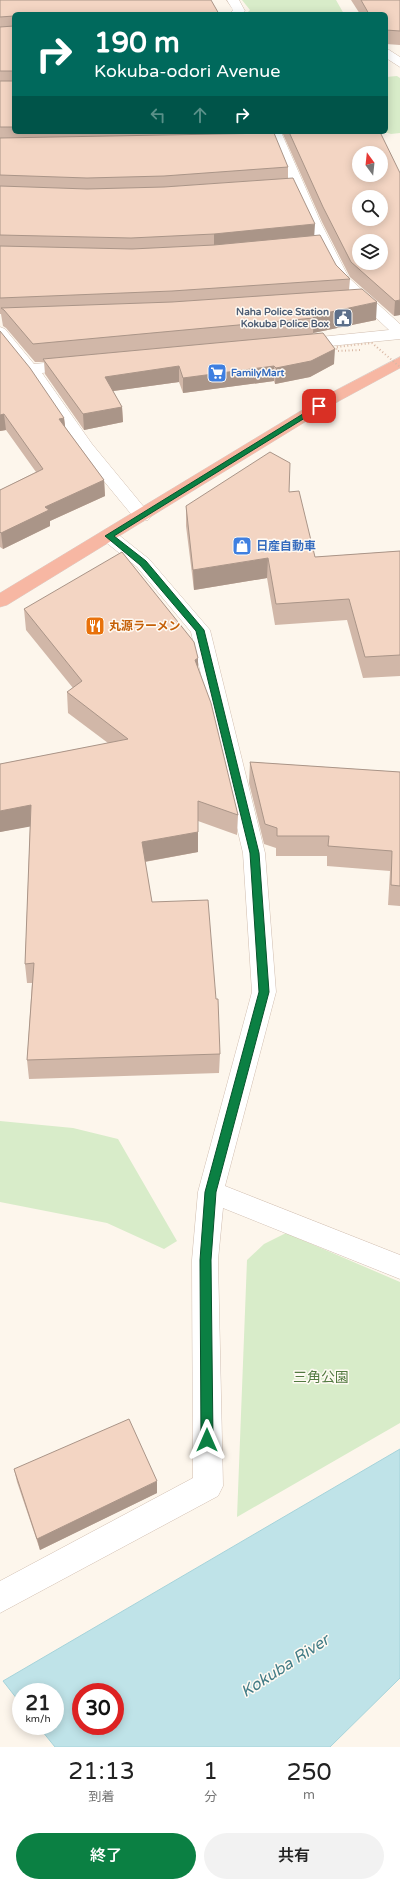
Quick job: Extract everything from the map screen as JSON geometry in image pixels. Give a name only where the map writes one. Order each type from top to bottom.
[{"type":"highway","points":[[0,601],[142,516],[333,398],[400,362]]},
{"type":"street","points":[[233,0],[239,11],[238,12]]},
{"type":"street","points":[[388,54],[400,63]]},
{"type":"street","points":[[263,142],[276,137],[324,244],[343,280],[400,333]]},
{"type":"street","points":[[282,188],[298,187]]},
{"type":"street","points":[[309,246],[324,244]]},
{"type":"street","points":[[342,302],[366,300]]},
{"type":"street","points":[[3,324],[30,369],[86,448],[142,516]]},
{"type":"street","points":[[284,346],[400,333]]},
{"type":"street","points":[[30,369],[92,364]]},
{"type":"street","points":[[0,1598],[208,1486],[205,1260],[211,1192],[264,992],[254,853],[200,630],[143,563],[109,536]]},
{"type":"street","points":[[211,1192],[400,1267]]},
{"type":"path","points":[[360,350],[337,352],[336,347],[372,343],[400,368]]},
{"type":"green space","points":[[242,0],[336,0],[343,12],[248,12],[250,10]]},
{"type":"green space","points":[[397,76],[400,78],[400,133],[388,133],[388,77]]},
{"type":"green space","points":[[0,1121],[73,1128],[118,1139],[177,1241],[164,1249],[107,1223],[0,1202]]},
{"type":"green space","name":"三角公園","points":[[286,1233],[400,1282],[400,1423],[237,1517],[247,1260],[264,1244]]},
{"type":"water","name":"Kokuba River","points":[[400,1449],[400,1678],[330,1747],[55,1747],[45,1735],[64,1735],[64,1683],[12,1683],[12,1692],[3,1681]]},
{"type":"building","points":[[0,0],[211,0],[218,12],[12,12],[12,16],[0,17]]},
{"type":"building","points":[[361,0],[400,0],[400,31],[388,30],[388,12],[368,12]]},
{"type":"building","points":[[12,26],[12,71],[0,71],[0,27]]},
{"type":"building","points":[[0,81],[12,81],[12,127],[0,127]]},
{"type":"building","points":[[274,134],[288,167],[164,176],[87,178],[0,175],[0,138]]},
{"type":"building","points":[[290,134],[381,134],[387,146],[352,146],[352,182],[388,182],[388,148],[400,173],[400,300],[395,301],[360,270],[388,270],[388,234],[352,234],[352,263],[323,207]]},
{"type":"building","points":[[293,178],[315,224],[214,234],[131,238],[0,235],[0,186],[87,189],[164,187]]},
{"type":"building","points":[[320,235],[336,265],[350,279],[172,291],[0,298],[0,246],[132,249],[214,245]]},
{"type":"building","points":[[362,289],[377,302],[312,316],[314,318],[33,344],[1,308],[172,302]]},
{"type":"building","points":[[0,331],[30,368],[64,418],[59,419],[104,480],[45,507],[49,510],[1,533],[0,490],[43,469],[4,414],[0,415]]},
{"type":"building","points":[[323,333],[335,349],[311,361],[276,368],[274,366],[183,378],[179,366],[105,377],[122,407],[83,414],[43,359]]},
{"type":"building","name":"日産自動車","points":[[270,452],[290,463],[289,492],[299,491],[315,557],[400,551],[400,655],[365,657],[349,599],[276,604],[268,558],[193,570],[186,506]]},
{"type":"building","points":[[122,552],[194,642],[198,658],[195,660],[211,703],[238,815],[198,801],[198,832],[142,842],[152,902],[208,900],[216,999],[218,999],[220,1054],[27,1060],[34,963],[25,964],[31,805],[0,811],[0,764],[128,739],[67,692],[82,681],[24,609]]},
{"type":"building","points":[[250,762],[400,772],[400,886],[391,885],[392,851],[328,846],[329,836],[277,836],[277,828],[265,824]]},
{"type":"building","points":[[129,1419],[157,1481],[37,1539],[14,1469]]},
{"type":"place","name":"Naha Police Station Kokuba Police Box","points":[[343,318]]},
{"type":"place","name":"FamilyMart","points":[[217,373]]},
{"type":"place","name":"日産自動車","points":[[242,546]]},
{"type":"place","name":"丸源ラーメン","points":[[95,626]]},
{"type":"route","points":[[207,1440],[205,1260],[211,1192],[264,992],[254,853],[200,630],[143,563],[109,536],[319,406]]}]
